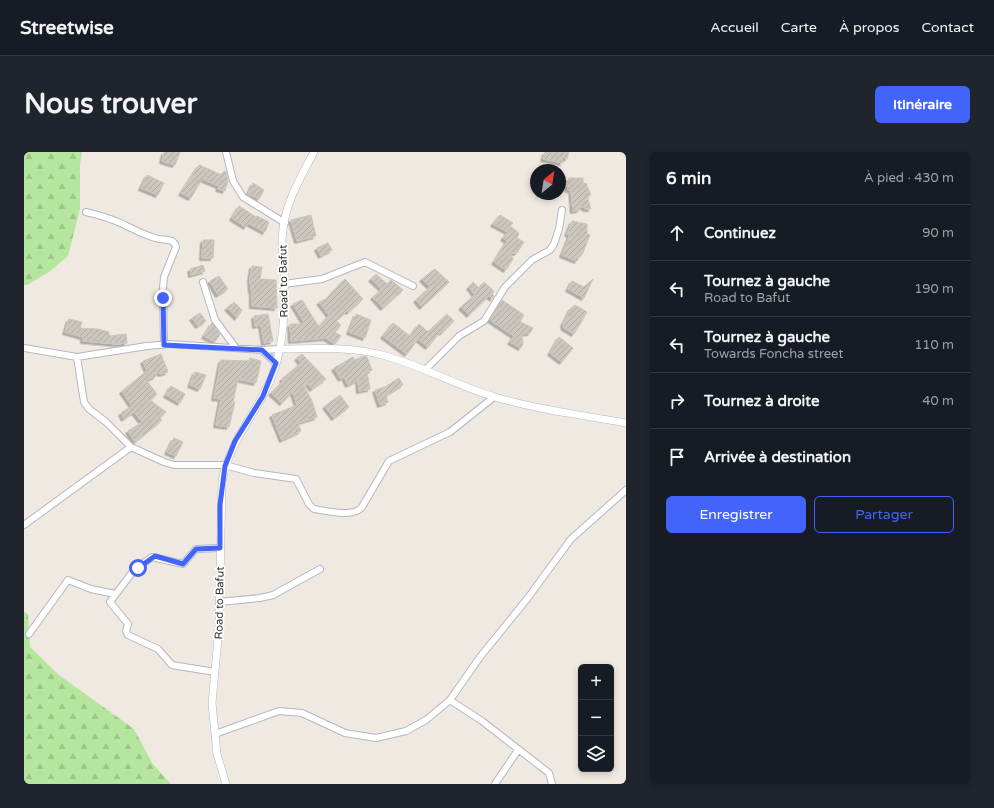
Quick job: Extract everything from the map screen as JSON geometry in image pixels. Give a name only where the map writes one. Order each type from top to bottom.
[{"type":"street","points":[[226,152],[232,181],[243,197],[284,223]]},
{"type":"street","name":"Road to Bafut","points":[[226,781],[219,763],[212,703],[219,602],[220,505],[225,466],[235,441],[263,396],[276,363],[283,330],[284,284],[282,240],[284,223],[292,194],[314,152]]},
{"type":"street","points":[[425,370],[459,336],[484,321],[505,287],[532,260],[550,250],[554,244],[559,229],[562,210]]},
{"type":"street","points":[[86,212],[112,219],[132,230],[157,239],[173,240],[175,243],[176,247],[164,277],[164,345]]},
{"type":"street","points":[[284,284],[327,277],[365,262],[413,286]]},
{"type":"street","points":[[203,282],[215,320],[236,348]]},
{"type":"street","points":[[24,348],[77,357],[134,347],[164,345],[262,350],[280,348],[366,351],[402,360],[470,389],[525,406],[626,423]]},
{"type":"street","points":[[262,350],[276,363]]},
{"type":"street","points":[[77,357],[81,372],[84,402],[89,409],[106,422],[131,447],[174,465],[225,466],[254,473],[296,479],[309,504],[314,509],[353,513],[359,511],[362,507],[389,461],[450,432],[494,397]]},
{"type":"street","points":[[24,525],[52,503],[131,447]]},
{"type":"street","points":[[215,734],[279,711],[302,713],[345,733],[376,738],[406,731],[426,720],[450,700],[480,657],[527,599],[571,539],[626,490]]},
{"type":"street","points":[[215,672],[172,665],[158,649],[128,635],[126,632],[128,624],[110,602],[134,570],[152,557],[183,564],[196,549],[220,548]]},
{"type":"street","points":[[219,602],[260,598],[273,595],[320,569]]},
{"type":"street","points":[[29,634],[68,580],[91,589],[115,594]]},
{"type":"street","points":[[450,700],[482,721],[549,773],[552,784]]},
{"type":"street","points":[[495,784],[518,750]]},
{"type":"green space","points":[[24,152],[82,152],[80,164],[80,209],[68,256],[49,272],[27,285],[24,285]]},
{"type":"green space","points":[[24,612],[28,614],[30,647],[59,675],[134,729],[152,763],[171,784],[24,784]]},
{"type":"building","points":[[164,152],[180,152],[175,165],[162,161]]},
{"type":"building","points":[[545,152],[569,152],[567,159],[561,156],[563,163],[543,159]]},
{"type":"building","points":[[199,165],[222,175],[224,171],[226,172],[228,181],[225,191],[218,189],[219,186],[202,179],[191,198],[181,193]]},
{"type":"building","points":[[147,175],[164,183],[158,195],[141,188]]},
{"type":"building","points":[[569,178],[583,178],[583,184],[586,183],[591,195],[587,196],[591,209],[586,209],[582,206],[579,210],[573,211],[571,190],[568,190],[567,184]]},
{"type":"building","points":[[253,183],[264,190],[259,199],[248,194]]},
{"type":"building","points":[[239,206],[256,217],[257,216],[269,222],[265,232],[248,223],[246,227],[232,218]]},
{"type":"building","points":[[311,215],[316,236],[297,241],[291,220]]},
{"type":"building","points":[[500,215],[513,223],[510,226],[519,233],[517,238],[524,242],[517,253],[509,253],[513,259],[506,270],[494,262],[507,241],[503,238],[508,232],[493,224]]},
{"type":"building","points":[[572,221],[587,224],[587,234],[590,235],[582,255],[580,254],[577,261],[562,255],[570,235],[567,234]]},
{"type":"building","points":[[203,240],[214,240],[213,258],[202,258]]},
{"type":"building","points":[[328,243],[332,250],[321,256],[317,248]]},
{"type":"building","points":[[203,265],[205,271],[191,275],[190,269]]},
{"type":"building","points":[[252,266],[262,267],[260,279],[276,280],[277,308],[252,306],[250,279]]},
{"type":"building","points":[[435,269],[449,282],[422,307],[416,300],[430,287],[422,279]]},
{"type":"building","points":[[376,274],[387,284],[391,280],[403,290],[383,308],[373,297],[382,289],[371,279]]},
{"type":"building","points":[[219,276],[228,289],[218,295],[210,281]]},
{"type":"building","points":[[345,279],[363,299],[349,312],[347,311],[336,321],[341,325],[335,332],[341,336],[335,344],[326,338],[291,341],[290,324],[305,324],[293,304],[302,300],[319,327],[329,315],[319,302],[326,299]]},
{"type":"building","points":[[593,279],[584,298],[568,289],[572,281],[584,287]]},
{"type":"building","points":[[473,282],[479,288],[484,282],[494,291],[492,294],[494,296],[492,299],[489,296],[469,315],[461,307],[475,295],[469,287]]},
{"type":"building","points":[[502,300],[524,315],[520,322],[533,328],[530,333],[522,334],[523,343],[521,348],[510,342],[514,336],[490,320]]},
{"type":"building","points":[[234,302],[242,310],[237,318],[227,308]]},
{"type":"building","points":[[575,305],[587,312],[574,334],[564,328],[563,324],[571,308]]},
{"type":"building","points":[[200,313],[206,321],[198,326],[192,318]]},
{"type":"building","points":[[268,314],[273,341],[264,343],[261,325],[255,326],[254,316]]},
{"type":"building","points":[[356,314],[371,320],[365,338],[349,332]]},
{"type":"building","points":[[447,314],[454,321],[442,333],[441,331],[428,347],[418,339],[407,354],[383,336],[393,323],[410,336],[419,324],[428,332]]},
{"type":"building","points":[[69,319],[82,322],[80,328],[98,329],[109,332],[109,336],[126,334],[127,343],[117,344],[83,341],[83,337],[65,332]]},
{"type":"building","points":[[212,323],[220,334],[215,342],[204,336]]},
{"type":"building","points":[[559,337],[573,348],[562,362],[550,353]]},
{"type":"building","points":[[161,354],[168,372],[162,374],[157,372],[155,377],[146,380],[157,394],[150,400],[166,412],[160,418],[162,420],[135,442],[128,431],[142,422],[134,412],[124,419],[121,413],[132,406],[122,391],[147,371],[143,361]]},
{"type":"building","points":[[302,354],[326,379],[312,389],[305,379],[307,385],[304,386],[312,401],[317,417],[298,423],[301,431],[282,440],[272,415],[297,405],[293,392],[282,403],[271,393],[283,381],[282,379],[301,363],[297,358]]},
{"type":"building","points":[[363,356],[367,357],[372,370],[367,372],[370,389],[359,391],[358,380],[348,385],[344,377],[341,379],[334,368],[353,357],[355,360]]},
{"type":"building","points":[[250,358],[261,361],[256,383],[238,379],[233,402],[235,402],[229,427],[216,425],[221,399],[214,398],[221,360],[249,361]]},
{"type":"building","points":[[195,372],[206,375],[200,389],[190,385]]},
{"type":"building","points":[[399,378],[403,385],[386,395],[388,402],[380,405],[375,390],[385,387]]},
{"type":"building","points":[[171,386],[185,394],[180,403],[166,395]]},
{"type":"building","points":[[340,395],[349,407],[334,418],[325,406]]},
{"type":"building","points":[[174,438],[183,442],[176,456],[167,452]]},
{"type":"route","points":[[138,568],[155,556],[183,564],[196,549],[220,548],[220,505],[225,466],[235,441],[263,396],[276,363],[262,350],[169,344],[164,345],[163,298]]}]
